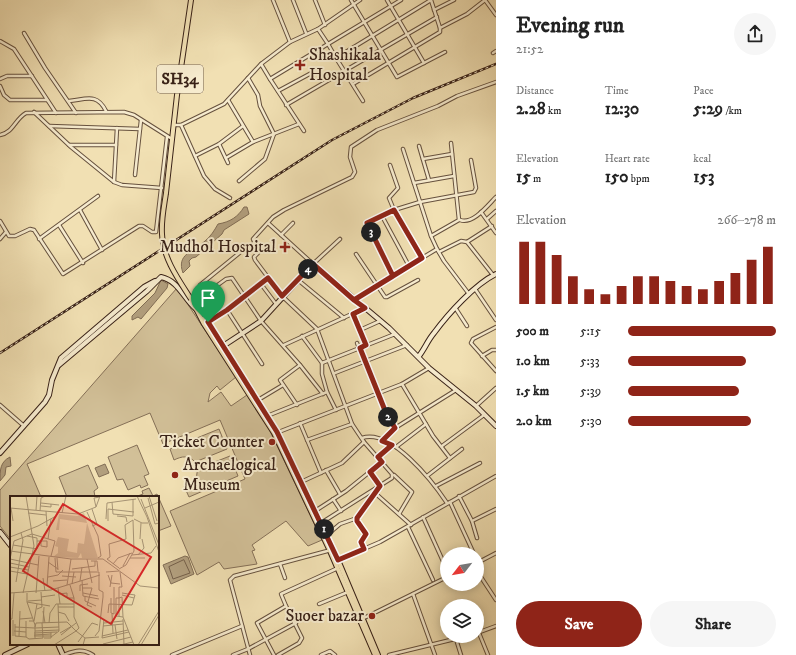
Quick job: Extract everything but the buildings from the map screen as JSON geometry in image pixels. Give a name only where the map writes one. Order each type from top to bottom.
[{"type":"main road","name":"SH34","points":[[191,1],[172,140],[162,234],[163,244],[175,273],[190,299],[276,433],[338,560],[364,618],[378,655]]},
{"type":"main road","name":"SH34","points":[[206,323],[223,346],[258,400],[301,482],[321,523],[374,655]]},
{"type":"street","points":[[273,0],[290,42]]},
{"type":"street","points":[[293,0],[306,33]]},
{"type":"street","points":[[315,0],[325,25]]},
{"type":"street","points":[[352,0],[395,75],[399,77],[445,52]]},
{"type":"street","points":[[174,125],[181,125],[228,100],[235,90],[261,64],[290,42],[325,25],[360,0]]},
{"type":"street","points":[[387,0],[424,63]]},
{"type":"street","points":[[270,79],[401,0]]},
{"type":"street","points":[[336,58],[431,0],[440,28],[438,34],[414,46],[353,84]]},
{"type":"street","points":[[434,10],[454,0]]},
{"type":"street","points":[[440,28],[468,14],[485,0],[496,15]]},
{"type":"street","points":[[286,105],[407,33],[437,17]]},
{"type":"street","points":[[318,29],[363,100]]},
{"type":"street","points":[[24,33],[45,68],[76,113]]},
{"type":"street","points":[[0,41],[14,49],[56,113]]},
{"type":"street","points":[[261,64],[304,131]]},
{"type":"street","points":[[278,91],[317,70]]},
{"type":"street","points":[[0,79],[6,76],[32,76]]},
{"type":"street","points":[[239,181],[265,159],[274,134],[260,106],[258,95],[248,78]]},
{"type":"street","points":[[321,523],[380,486],[393,476],[364,442],[352,424],[335,373],[317,329],[282,296],[254,259],[259,252],[253,239],[268,223],[284,210],[352,177],[354,172],[350,157],[351,147],[363,138],[377,130],[438,106],[457,96],[496,82]]},
{"type":"street","points":[[0,86],[4,95],[10,100],[47,100]]},
{"type":"street","points":[[69,101],[97,99],[102,102],[106,111]]},
{"type":"street","points":[[228,100],[254,142]]},
{"type":"street","points":[[0,135],[9,132],[22,115],[34,112],[76,113],[106,111],[124,112],[141,120],[172,140]]},
{"type":"street","points":[[34,112],[69,145],[114,182],[122,185],[162,188]]},
{"type":"street","points":[[136,175],[141,120]]},
{"type":"street","points":[[226,158],[254,142],[299,124]]},
{"type":"street","points":[[181,125],[209,184],[230,198]]},
{"type":"street","points":[[48,126],[140,129]]},
{"type":"street","points":[[195,156],[219,144],[243,126]]},
{"type":"street","points":[[114,182],[117,128]]},
{"type":"street","points":[[0,235],[15,236],[32,229],[63,274],[83,263],[141,225],[152,232],[156,232],[167,136]]},
{"type":"street","points":[[451,143],[459,220]]},
{"type":"street","points":[[219,144],[228,163]]},
{"type":"street","points":[[69,145],[116,145]]},
{"type":"street","points":[[419,146],[429,180]]},
{"type":"street","points":[[403,149],[431,236],[437,249],[469,294]]},
{"type":"street","points":[[423,159],[452,154]]},
{"type":"street","points":[[393,276],[367,225],[369,222],[394,210],[420,202],[456,194],[472,194],[476,190],[471,160]]},
{"type":"street","points":[[390,165],[398,188],[397,191],[389,196],[394,210],[422,258]]},
{"type":"street","points":[[414,183],[454,176]]},
{"type":"street","points":[[39,239],[98,196]]},
{"type":"street","points":[[431,236],[459,220],[466,222],[481,212],[496,197]]},
{"type":"street","points":[[80,210],[102,250]]},
{"type":"street","points":[[487,219],[496,211]]},
{"type":"street","points":[[481,212],[495,230]]},
{"type":"street","points":[[382,216],[409,266]]},
{"type":"street","points":[[0,221],[9,236]]},
{"type":"street","points":[[268,223],[354,300],[407,344],[430,368],[495,423]]},
{"type":"street","points":[[281,235],[293,223]]},
{"type":"street","points":[[59,225],[83,263]]},
{"type":"street","points":[[439,252],[461,241],[468,242],[492,226]]},
{"type":"street","points":[[0,239],[5,236],[6,232]]},
{"type":"street","points":[[223,346],[261,321],[282,296],[340,239]]},
{"type":"street","points":[[418,356],[428,344],[434,332],[474,288],[494,274],[468,242]]},
{"type":"street","points":[[217,316],[200,288],[202,282],[254,243]]},
{"type":"street","points":[[354,300],[437,249]]},
{"type":"street","points":[[356,254],[387,298],[418,280]]},
{"type":"street","points":[[0,453],[49,395],[52,380],[62,358],[144,287],[162,276],[175,283],[190,304],[198,311]]},
{"type":"street","points":[[204,295],[230,277],[245,296],[261,321],[284,345],[323,394]]},
{"type":"street","points":[[206,323],[227,310],[268,278]]},
{"type":"street","points":[[298,280],[344,318]]},
{"type":"street","points":[[260,284],[276,304]]},
{"type":"street","points":[[474,288],[496,320]]},
{"type":"street","points":[[284,345],[365,308]]},
{"type":"street","points":[[456,309],[467,326]]},
{"type":"street","points":[[227,310],[262,364]]},
{"type":"street","points":[[353,314],[366,345]]},
{"type":"street","points":[[360,330],[380,321]]},
{"type":"street","points":[[496,327],[472,341],[472,344],[496,371]]},
{"type":"street","points":[[322,363],[395,334]]},
{"type":"street","points":[[303,336],[322,363],[322,374],[327,392],[336,410]]},
{"type":"street","points":[[357,343],[378,394],[395,428]]},
{"type":"street","points":[[335,373],[366,362],[407,344]]},
{"type":"street","points":[[482,356],[492,350],[496,350]]},
{"type":"street","points":[[297,405],[283,385],[281,378],[300,365]]},
{"type":"street","points":[[276,433],[402,384],[430,368]]},
{"type":"street","points":[[402,384],[426,424],[450,458]]},
{"type":"street","points":[[258,400],[283,385]]},
{"type":"street","points":[[476,406],[496,388]]},
{"type":"street","points":[[382,441],[395,428],[456,389]]},
{"type":"street","points":[[267,416],[327,392]]},
{"type":"street","points":[[0,405],[24,426]]},
{"type":"street","points":[[442,446],[484,415]]},
{"type":"street","points":[[300,423],[321,473]]},
{"type":"street","points":[[307,440],[352,424]]},
{"type":"street","points":[[396,447],[426,424]]},
{"type":"street","points":[[362,438],[371,436],[396,447],[427,476],[448,502],[470,547]]},
{"type":"street","points":[[301,482],[342,463],[364,442]]},
{"type":"street","points":[[378,457],[392,445]]},
{"type":"street","points":[[427,476],[462,449]]},
{"type":"street","points":[[315,511],[382,462]]},
{"type":"street","points":[[436,486],[480,463]]},
{"type":"street","points":[[326,470],[340,494]]},
{"type":"street","points":[[370,472],[380,486]]},
{"type":"street","points":[[394,475],[412,492],[399,514]]},
{"type":"street","points":[[338,560],[408,527],[448,502],[496,476]]},
{"type":"street","points":[[326,535],[340,524],[357,518],[380,486]]},
{"type":"street","points":[[375,493],[411,525]]},
{"type":"street","points":[[459,496],[472,521],[477,538]]},
{"type":"street","points":[[333,499],[341,511]]},
{"type":"street","points":[[472,521],[496,509]]},
{"type":"street","points":[[357,518],[357,521],[366,534],[361,542],[364,549]]},
{"type":"street","points":[[422,518],[440,555]]},
{"type":"street","points":[[408,527],[433,580]]},
{"type":"street","points":[[0,532],[10,545]]},
{"type":"street","points":[[250,655],[230,580],[234,576],[332,550]]},
{"type":"street","points":[[484,559],[496,553]]},
{"type":"street","points":[[280,564],[285,578]]},
{"type":"street","points":[[278,655],[301,640],[296,623],[280,594],[338,568]]},
{"type":"street","points":[[364,618],[440,580]]},
{"type":"street","points":[[484,582],[496,600]]},
{"type":"street","points":[[319,604],[348,592]]},
{"type":"street","points":[[413,594],[435,655]]},
{"type":"street","points":[[274,655],[257,622],[286,606]]},
{"type":"street","points":[[233,655],[248,650],[296,623]]},
{"type":"street","points":[[172,655],[242,626]]},
{"type":"street","points":[[484,631],[496,626]]},
{"type":"street","points":[[389,655],[442,643]]},
{"type":"street","points":[[457,643],[461,655]]},
{"type":"street","points":[[483,643],[488,655]]},
{"type":"street","points":[[5,655],[26,645]]},
{"type":"street","points":[[58,645],[63,655],[78,650],[83,650],[93,655]]},
{"type":"street","points":[[321,655],[330,651],[335,655]]},
{"type":"shaded area","points":[[177,288],[236,377],[220,390],[217,386],[210,393],[208,402],[221,392],[231,406],[247,395],[270,431],[322,540],[308,546],[286,521],[252,545],[255,550],[252,551],[257,564],[224,569],[219,562],[197,575],[170,511],[245,479],[220,420],[163,444],[150,413],[27,464],[41,496],[10,496],[10,539],[0,526],[0,490]]},
{"type":"shaded area","points":[[219,429],[227,449],[195,462],[190,458],[185,457],[174,460],[170,449]]},
{"type":"shaded area","points":[[137,445],[149,474],[144,476],[148,485],[141,488],[140,485],[128,490],[123,479],[117,480],[108,457]]},
{"type":"shaded area","points":[[230,456],[238,476],[189,497],[184,486],[196,478],[197,469]]},
{"type":"shaded area","points":[[88,465],[98,488],[94,491],[95,496],[67,496],[59,477]]},
{"type":"shaded area","points":[[149,488],[153,496],[138,496],[143,494],[142,491]]},
{"type":"shaded area","points":[[159,499],[171,526],[159,531]]},
{"type":"water","points":[[244,207],[247,207],[249,214],[224,230],[222,234],[196,257],[192,258],[189,261],[190,266],[183,273],[181,267],[184,257],[207,239],[218,224],[233,218],[239,214]]},
{"type":"water","points":[[161,280],[168,284],[167,288],[141,319],[138,317],[132,320],[132,316],[155,293]]},
{"type":"water","points":[[10,457],[11,466],[6,467],[5,475],[0,481],[2,464]]},
{"type":"water","points":[[105,464],[109,473],[99,477],[95,468]]},
{"type":"water","points":[[185,556],[188,557],[194,574],[171,584],[163,565]]},
{"type":"railway","points":[[0,353],[332,140],[413,98],[496,64]]},
{"type":"place","name":"Shashikala Hospital","points":[[300,65]]},
{"type":"place","name":"Mudhol Hospital","points":[[285,247]]},
{"type":"place","name":"Ticket Counter","points":[[272,442]]},
{"type":"place","name":"Archaelogical Museum","points":[[175,475]]},
{"type":"place","name":"Suoer bazar","points":[[372,616]]},
{"type":"route","points":[[208,322],[227,310],[268,278],[282,296],[313,264],[354,300],[422,258],[394,210],[367,223],[367,225],[368,226],[393,276],[354,300],[365,308],[353,314],[366,345],[360,348],[386,413],[395,428],[382,441],[392,445],[378,457],[382,462],[370,472],[380,486],[357,518],[357,521],[366,534],[366,536],[361,540],[364,549],[338,560],[277,432],[208,322]]}]
